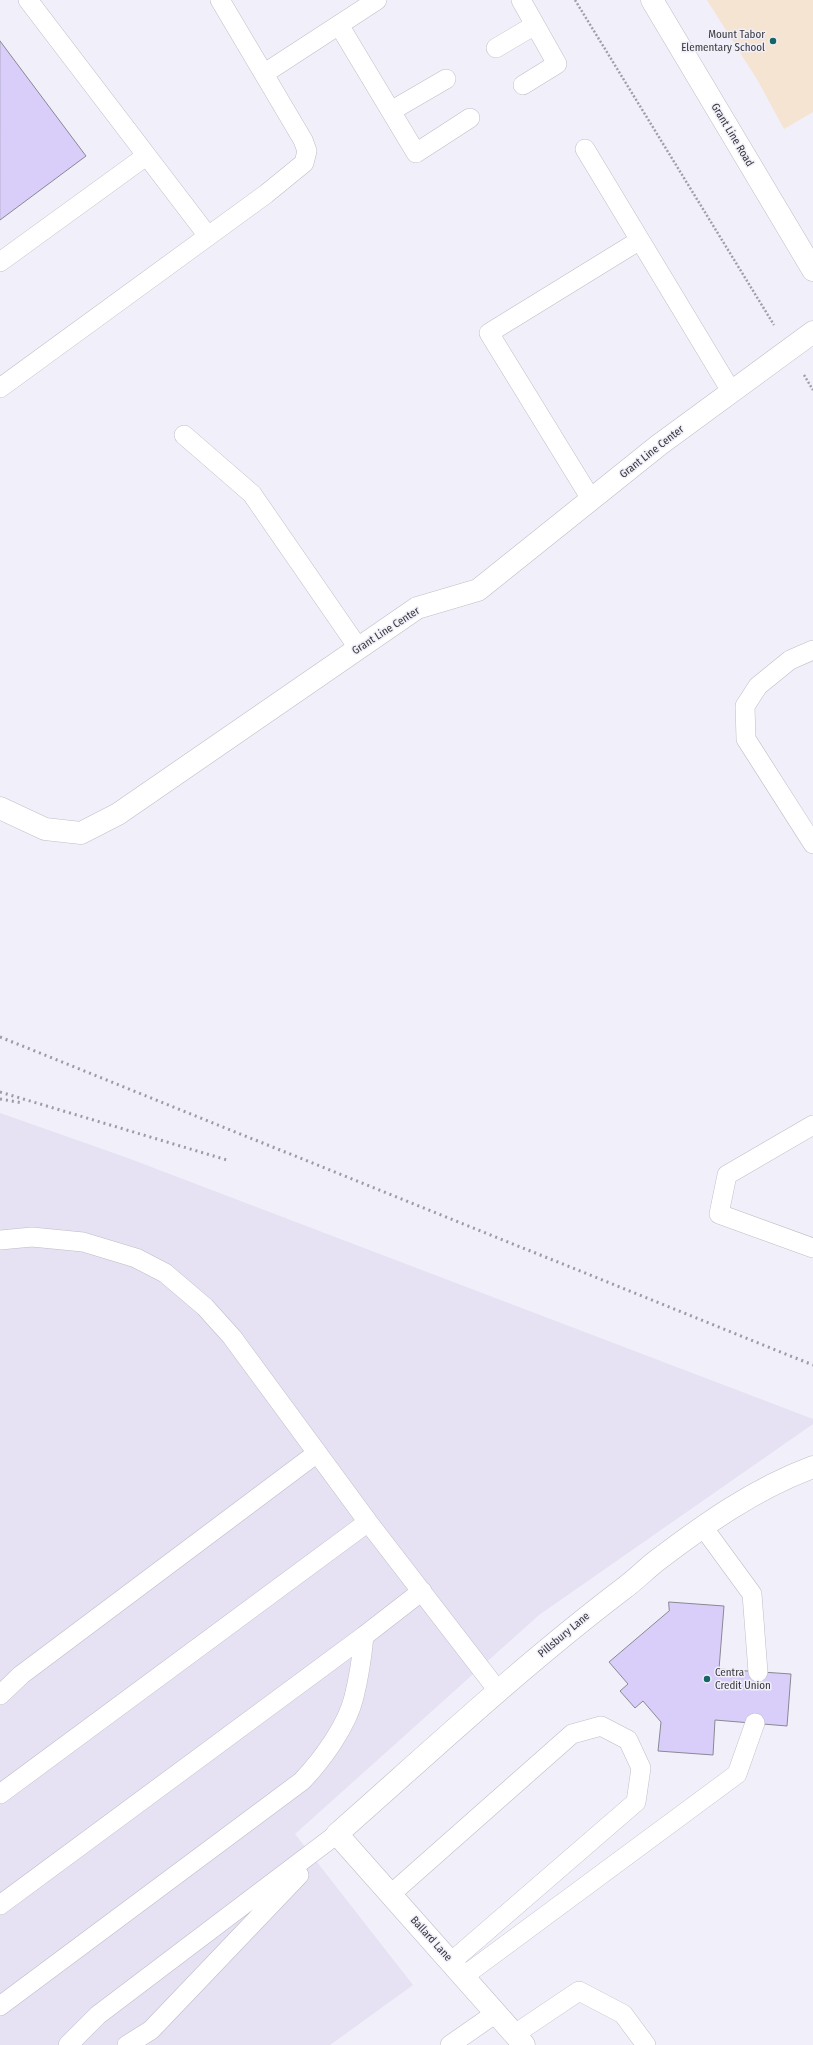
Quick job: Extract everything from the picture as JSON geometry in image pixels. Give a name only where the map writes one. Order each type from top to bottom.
[{"type":"street","name":"Grant Line Road","points":[[652,0],[813,270]]},
{"type":"street","name":"Grant Line Center","points":[[0,808],[45,829],[81,833],[118,814],[417,608],[478,590],[591,499],[731,391],[813,332]]},
{"type":"street","name":"Pillsbury Lane","points":[[337,1834],[592,1611],[703,1527],[749,1496],[782,1478],[813,1467]]},
{"type":"street","name":"Ballard Lane","points":[[337,1834],[458,1969],[519,2040]]},
{"type":"lane","points":[[28,0],[208,236]]},
{"type":"lane","points":[[0,388],[266,194],[304,163],[307,151],[303,140],[220,0]]},
{"type":"lane","points":[[264,73],[378,0]]},
{"type":"lane","points":[[521,0],[557,64],[523,85]]},
{"type":"lane","points":[[339,25],[416,153],[470,118]]},
{"type":"lane","points":[[496,48],[535,25]]},
{"type":"lane","points":[[391,112],[446,79]]},
{"type":"lane","points":[[585,148],[731,391]]},
{"type":"lane","points":[[0,262],[146,156]]},
{"type":"lane","points":[[591,499],[489,333],[640,240]]},
{"type":"lane","points":[[184,435],[252,494],[359,649]]},
{"type":"lane","points":[[813,650],[790,660],[758,686],[745,706],[746,739],[813,844]]},
{"type":"lane","points":[[813,1124],[727,1175],[720,1214],[813,1248]]},
{"type":"lane","points":[[0,1240],[32,1237],[83,1242],[136,1258],[165,1274],[205,1307],[232,1338],[368,1522],[498,1692]]},
{"type":"lane","points":[[0,1695],[21,1675],[317,1453]]},
{"type":"lane","points":[[0,1794],[368,1522]]},
{"type":"lane","points":[[703,1527],[752,1594],[758,1672]]},
{"type":"lane","points":[[0,1905],[364,1636],[422,1591]]},
{"type":"lane","points":[[0,2006],[307,1775],[318,1764],[354,1698],[364,1636]]},
{"type":"lane","points":[[458,1969],[737,1774],[755,1723]]},
{"type":"lane","points":[[391,1894],[572,1734],[601,1726],[628,1740],[641,1768],[636,1802],[458,1969]]},
{"type":"lane","points":[[68,2045],[98,2015],[337,1834]]},
{"type":"lane","points":[[127,2045],[151,2030],[337,1834]]},
{"type":"lane","points":[[519,2040],[579,1991],[623,2014],[646,2045]]},
{"type":"lane","points":[[450,2045],[496,2013]]},
{"type":"path","points":[[575,0],[813,390]]},
{"type":"shaded area","name":"Mount Tabor Elementary School","points":[[707,0],[813,0],[813,112],[784,129],[758,81]]},
{"type":"shaded area","points":[[0,1113],[125,1157],[813,1419],[813,1424],[539,1615],[295,1834],[413,1985],[330,2045],[0,2045]]},
{"type":"building","points":[[0,41],[86,156],[0,220]]},
{"type":"building","name":"Centra Credit Union","points":[[669,1602],[724,1606],[719,1669],[791,1674],[787,1726],[715,1720],[713,1755],[658,1751],[661,1722],[643,1701],[635,1708],[620,1691],[628,1684],[609,1662],[669,1611]]},
{"type":"railway","points":[[0,1037],[813,1365]]},
{"type":"railway","points":[[0,1092],[227,1160]]},
{"type":"railway","points":[[0,1099],[23,1103]]},
{"type":"place","name":"Mount Tabor Elementary School","points":[[773,41]]},
{"type":"place","name":"Centra Credit Union","points":[[707,1679]]}]
